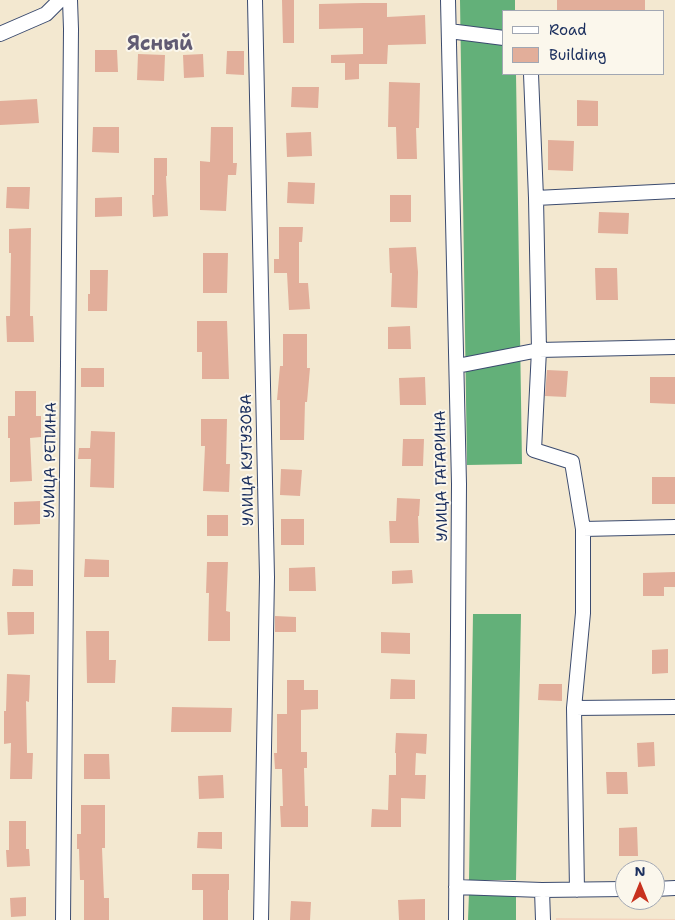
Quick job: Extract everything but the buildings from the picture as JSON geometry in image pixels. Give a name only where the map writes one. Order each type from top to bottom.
[{"type":"street","points":[[0,34],[46,14],[60,0]]},
{"type":"street","name":"УЛИЦА РЕПИНА","points":[[63,920],[70,0]]},
{"type":"street","name":"УЛИЦА КУТУЗОВА","points":[[255,0],[267,577],[261,920]]},
{"type":"street","name":"УЛИЦА ГАГАРИНА","points":[[448,0],[459,494],[456,920]]},
{"type":"street","points":[[449,31],[502,38]]},
{"type":"street","points":[[531,75],[539,350],[534,450],[572,462],[583,529],[583,614],[574,708],[577,890]]},
{"type":"street","points":[[536,198],[675,192]]},
{"type":"street","points":[[457,366],[539,350],[675,347]]},
{"type":"street","points":[[583,529],[675,527]]},
{"type":"street","points":[[574,708],[675,707]]},
{"type":"street","points":[[456,887],[542,890],[615,889]]},
{"type":"street","points":[[542,890],[543,920]]},
{"type":"shaded area","points":[[556,918],[675,919],[675,920],[556,920]]},
{"type":"green space","points":[[460,0],[515,0],[515,10],[502,10],[502,75],[516,75],[522,464],[467,465]]},
{"type":"green space","points":[[473,614],[521,614],[516,880],[469,880]]},
{"type":"green space","points":[[469,893],[516,893],[516,920],[468,920]]},
{"type":"district","name":"Ясный","points":[[160,45]]}]
